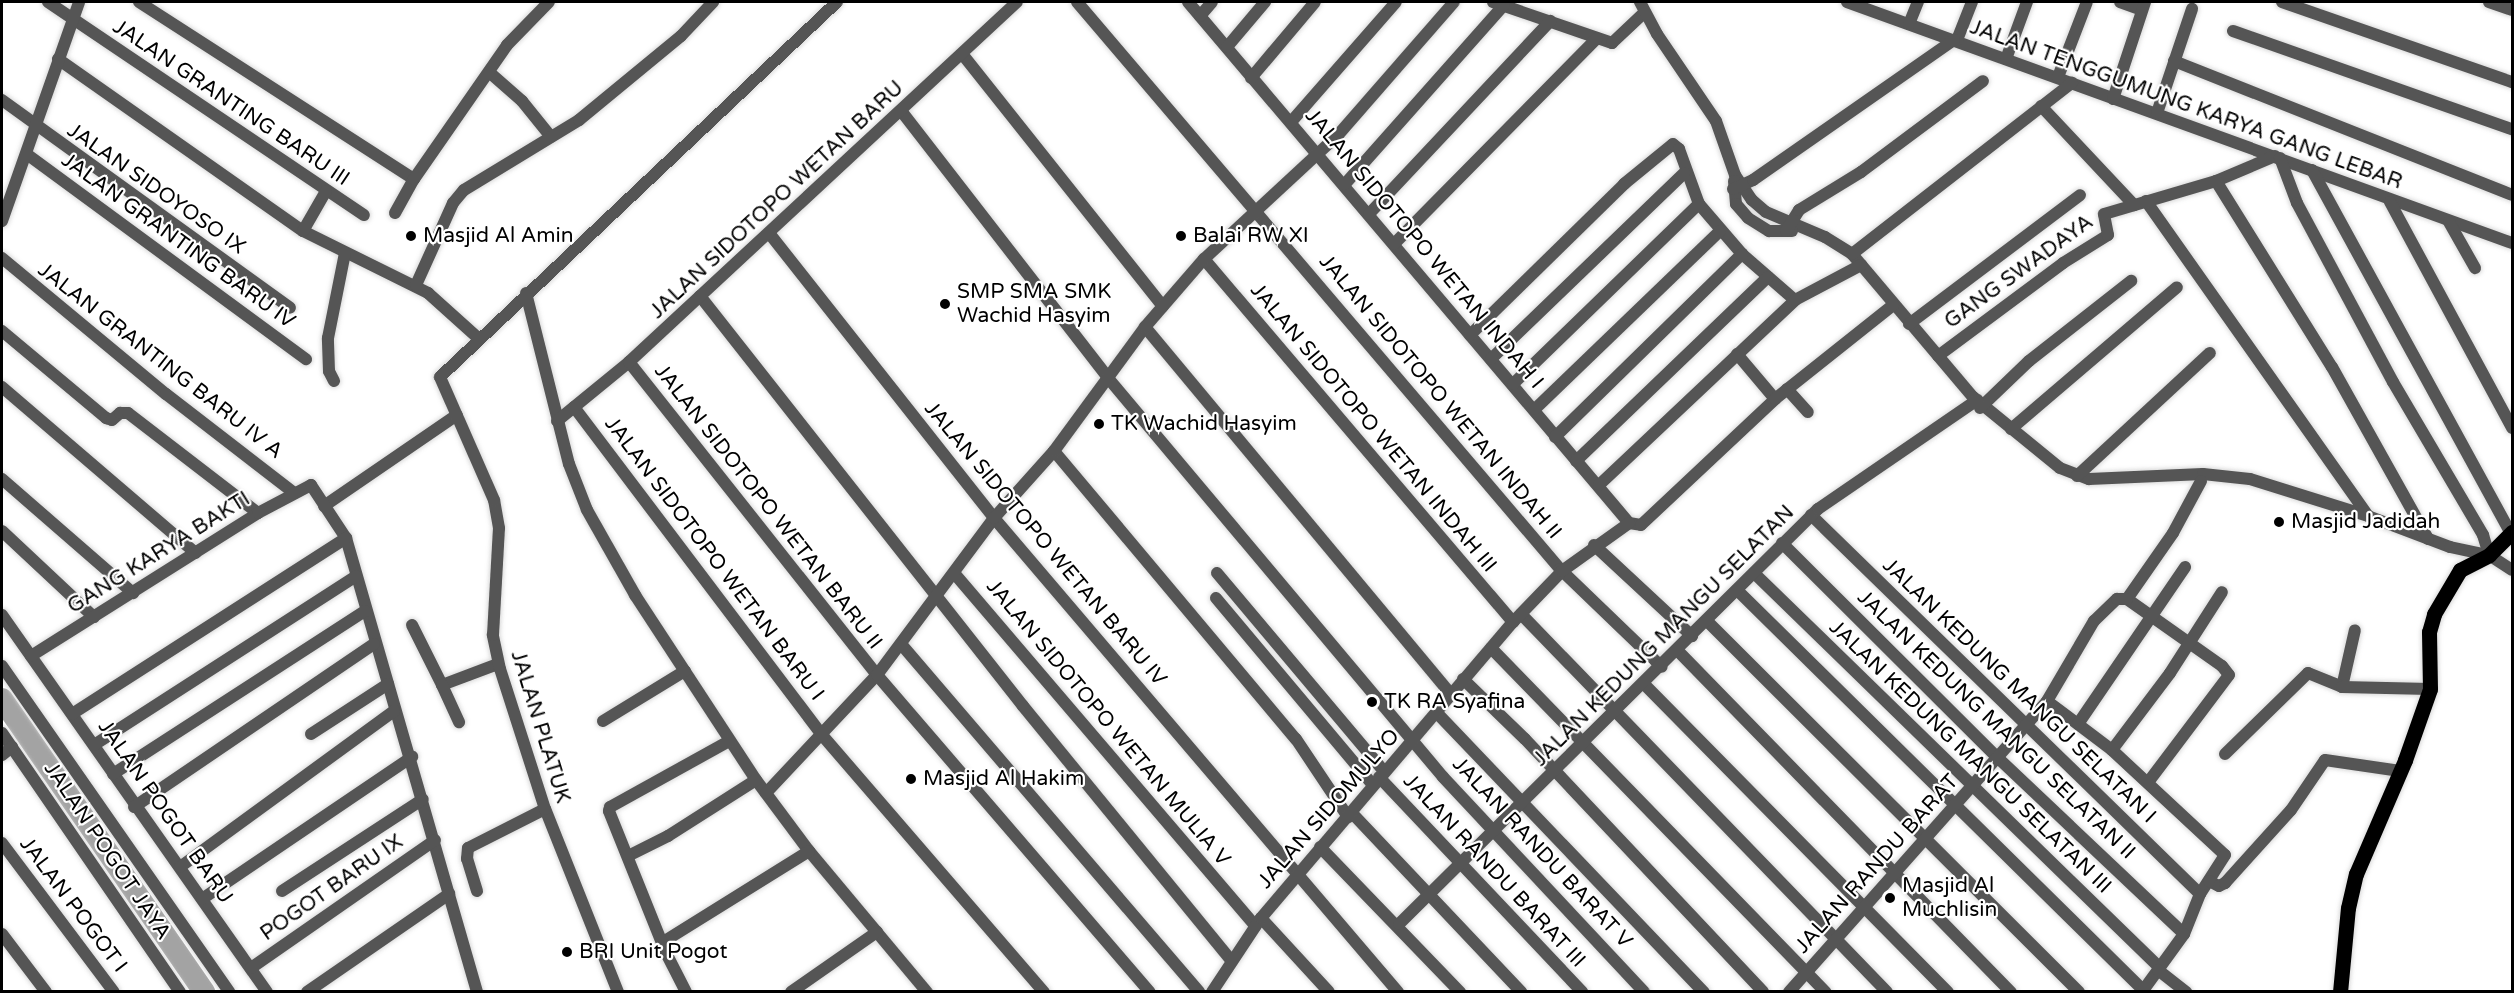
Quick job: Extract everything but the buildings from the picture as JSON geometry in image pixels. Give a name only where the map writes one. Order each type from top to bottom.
[{"type":"main road","points":[[2340,992],[2352,888],[2400,771],[2430,688],[2429,642],[2434,614],[2460,570],[2489,555],[2512,533]]},
{"type":"street","name":"JALAN GRANTING BARU III","points":[[48,2],[246,132],[326,191],[364,214]]},
{"type":"street","points":[[2,221],[28,155],[58,59],[79,2]]},
{"type":"street","points":[[139,2],[414,179]]},
{"type":"street","points":[[395,213],[414,179],[507,45],[549,2]]},
{"type":"street","points":[[416,285],[458,196],[579,120],[681,36],[713,2]]},
{"type":"street","name":"JALAN PLATUK","points":[[618,992],[545,809],[498,664],[493,635],[498,519],[495,500],[440,377],[478,338],[837,2]]},
{"type":"street","name":"JALAN SIDOTOPO WETAN BARU","points":[[557,421],[629,362],[902,112],[1017,2]]},
{"type":"street","name":"JALAN SIDOTOPO WETAN INDAH II","points":[[1077,2],[1562,571],[1662,667]]},
{"type":"street","name":"JALAN SIDOTOPO WETAN INDAH I","points":[[1188,2],[1251,78],[1345,184],[1470,335],[1514,384],[1554,437],[1599,485],[1629,523]]},
{"type":"street","points":[[1200,16],[1212,2]]},
{"type":"street","points":[[1227,47],[1265,2]]},
{"type":"street","points":[[1251,78],[1315,2]]},
{"type":"street","points":[[1291,122],[1396,2]]},
{"type":"street","points":[[766,793],[877,675],[994,518],[1054,452],[1145,327],[1163,306],[1204,259],[1254,209],[1318,153],[1454,2]]},
{"type":"street","name":"JALAN TENGGUMUNG KARYA GANG LEBAR","points":[[1847,2],[1868,5],[1909,24],[2278,157],[2390,202],[2512,243]]},
{"type":"street","points":[[1909,24],[1918,2]]},
{"type":"street","points":[[1737,182],[1753,180],[1956,40],[1972,2]]},
{"type":"street","points":[[2006,59],[2027,2]]},
{"type":"street","points":[[2058,77],[2086,2]]},
{"type":"street","points":[[2113,99],[2143,6],[2120,2]]},
{"type":"street","points":[[2282,2],[2512,82]]},
{"type":"street","points":[[1345,184],[1498,3],[1612,43],[1643,7],[1716,121],[1737,182],[1740,211],[1755,224],[1769,231],[1787,228],[1802,229],[1835,242],[1852,254],[1889,307],[1910,324],[1975,403],[2044,464],[2074,480],[2102,484],[2201,481],[2244,485],[2489,555],[2512,570]]},
{"type":"street","points":[[2495,3],[2512,10]]},
{"type":"street","points":[[2157,113],[2192,9]]},
{"type":"street","points":[[1370,214],[1550,21]]},
{"type":"street","points":[[2233,31],[2512,129]]},
{"type":"street","points":[[1394,244],[1597,38]]},
{"type":"street","points":[[963,55],[1163,306]]},
{"type":"street","points":[[58,59],[303,231],[416,285],[478,338]]},
{"type":"street","points":[[2174,61],[2512,195]]},
{"type":"street","points":[[489,72],[522,101],[552,136]]},
{"type":"street","points":[[1787,228],[1799,210],[1861,172],[1983,81]]},
{"type":"street","points":[[1852,254],[2072,83]]},
{"type":"street","name":"JALAN SIDOYOSO IX","points":[[2,100],[37,128],[290,308]]},
{"type":"street","points":[[2041,106],[2140,203],[2368,516]]},
{"type":"street","name":"JALAN RANDU BARAT V","points":[[902,112],[1108,378],[1494,832],[1644,992]]},
{"type":"street","points":[[1470,335],[1624,184],[1671,144],[1679,149],[1684,172],[1699,204],[1720,231],[1742,254],[1795,300]]},
{"type":"street","name":"JALAN GRANTING BARU IV","points":[[28,155],[306,359]]},
{"type":"street","points":[[2140,203],[2216,181],[2278,157],[2296,203],[2397,391],[2483,535],[2489,555]]},
{"type":"street","points":[[2312,170],[2512,533]]},
{"type":"street","points":[[1491,359],[1684,172]]},
{"type":"street","points":[[2216,181],[2332,368],[2428,539]]},
{"type":"street","points":[[303,231],[326,191]]},
{"type":"street","points":[[1910,324],[2080,195]]},
{"type":"street","points":[[2390,202],[2512,428]]},
{"type":"street","name":"GANG SWADAYA","points":[[1938,356],[2063,263],[2108,235],[2104,214],[2140,203]]},
{"type":"street","points":[[1514,384],[1699,204]]},
{"type":"street","points":[[2449,222],[2475,268]]},
{"type":"street","points":[[1534,409],[1720,231]]},
{"type":"street","name":"JALAN SIDOTOPO WETAN BARU IV","points":[[769,233],[994,518],[1398,992]]},
{"type":"street","points":[[334,381],[329,371],[328,338],[345,253]]},
{"type":"street","points":[[1554,437],[1742,254]]},
{"type":"street","name":"JALAN GRANTING BARU IV A","points":[[2,258],[165,394],[294,493]]},
{"type":"street","name":"JALAN SIDOTOPO WETAN INDAH III","points":[[1204,259],[1517,618],[1616,712],[1887,992]]},
{"type":"street","points":[[1599,485],[1795,300],[1861,265]]},
{"type":"street","points":[[1576,461],[1768,277]]},
{"type":"street","name":"JALAN KEDUNG MANGU SELATAN","points":[[1399,924],[1708,622],[1811,515],[1975,403],[2130,281]]},
{"type":"street","points":[[2011,429],[2177,287]]},
{"type":"street","points":[[526,293],[557,421],[587,510],[685,671],[756,780],[809,850],[927,992]]},
{"type":"street","points":[[700,296],[1230,959]]},
{"type":"street","name":"JALAN SIDOMULYO","points":[[1215,986],[1230,959],[1296,875],[1378,777],[1414,740],[1450,693],[1562,571],[1594,545],[1629,523],[1641,525],[1648,520],[1775,399],[1889,307]]},
{"type":"street","points":[[1145,327],[1450,693]]},
{"type":"street","points":[[2,331],[106,418],[112,420],[120,413],[128,413],[258,513]]},
{"type":"street","points":[[2077,476],[2210,353]]},
{"type":"street","points":[[1737,354],[1775,399]]},
{"type":"street","name":"JALAN SIDOTOPO WETAN BARU II","points":[[629,362],[877,675],[1150,992]]},
{"type":"street","points":[[2,387],[196,553]]},
{"type":"street","points":[[1787,389],[1808,412]]},
{"type":"street","points":[[1975,403],[2051,461],[2077,476],[2098,480],[2203,474],[2240,477],[2368,516],[2390,526]]},
{"type":"street","name":"JALAN SIDOTOPO WETAN BARU I","points":[[574,407],[822,735],[1044,992]]},
{"type":"street","points":[[457,415],[324,506],[346,538],[394,711],[412,757],[477,992]]},
{"type":"street","points":[[1054,452],[1296,739],[1349,814],[1429,894],[1521,992]]},
{"type":"street","points":[[2,478],[133,592]]},
{"type":"street","points":[[2149,782],[2228,680],[2222,666],[2127,600],[2173,533],[2201,481]]},
{"type":"street","name":"GANG KARYA BAKTI","points":[[31,656],[258,513],[309,484],[324,506]]},
{"type":"street","name":"JALAN KEDUNG MANGU SELATAN I","points":[[1811,515],[2200,894]]},
{"type":"street","points":[[2,531],[94,617]]},
{"type":"street","points":[[72,714],[346,538]]},
{"type":"street","name":"JALAN KEDUNG MANGU SELATAN II","points":[[1782,543],[1998,758],[2184,934]]},
{"type":"street","points":[[1594,545],[1692,636]]},
{"type":"street","points":[[2078,724],[2185,567]]},
{"type":"street","name":"JALAN SIDOTOPO WETAN MULIA V","points":[[954,573],[1258,922],[1329,992]]},
{"type":"street","points":[[1217,573],[1378,777]]},
{"type":"street","name":"JALAN KEDUNG MANGU SELATAN III","points":[[1754,573],[2159,969],[2186,992]]},
{"type":"street","points":[[94,745],[356,576]]},
{"type":"street","points":[[1737,590],[1954,807],[2143,991],[2184,934],[2200,894],[2225,856],[2222,849],[2149,782],[2112,750],[2047,701]]},
{"type":"street","points":[[2112,750],[2190,643],[2222,592]]},
{"type":"street","points":[[1216,598],[1378,777]]},
{"type":"street","name":"JALAN RANDU BARAT","points":[[1788,992],[2047,701],[2094,621],[2117,600],[2127,600]]},
{"type":"street","points":[[113,774],[365,611]]},
{"type":"street","name":"JALAN POGOT BARU","points":[[2,615],[94,745],[134,807],[180,867],[267,992]]},
{"type":"street","points":[[1708,622],[2079,992]]},
{"type":"street","points":[[412,625],[459,722]]},
{"type":"street","points":[[2342,687],[2355,630]]},
{"type":"street","points":[[134,807],[374,644]]},
{"type":"street","points":[[901,644],[1199,992]]},
{"type":"street","points":[[1491,648],[1826,992]]},
{"type":"street","points":[[1678,651],[2011,992]]},
{"type":"street","points":[[442,685],[498,664]]},
{"type":"street","points":[[2,666],[229,992]]},
{"type":"street","points":[[603,721],[685,671]]},
{"type":"street","points":[[2225,754],[2306,674],[2342,687],[2430,688]]},
{"type":"street","points":[[1462,680],[1556,772],[1763,992]]},
{"type":"street","points":[[311,734],[388,684]]},
{"type":"street","points":[[1644,684],[1948,992]]},
{"type":"street","points":[[180,867],[394,711]]},
{"type":"street","points":[[1436,712],[1525,802],[1704,992]]},
{"type":"street","name":"JALAN POGOT JAYA","points":[[2,733],[7,751],[180,992]]},
{"type":"street","points":[[686,992],[663,942],[610,807],[729,741]]},
{"type":"street","points":[[202,899],[412,757]]},
{"type":"street","points":[[2210,881],[2218,885],[2225,883],[2291,810],[2325,760],[2400,771]]},
{"type":"street","name":"JALAN RANDU BARAT III","points":[[1378,777],[1461,861],[1582,992]]},
{"type":"street","points":[[628,856],[668,836],[756,780]]},
{"type":"street","points":[[282,891],[423,799]]},
{"type":"street","points":[[477,891],[468,864],[468,848],[545,809]]},
{"type":"street","name":"POGOT BARU IX","points":[[251,968],[435,840]]},
{"type":"street","name":"JALAN POGOT I","points":[[2,843],[114,992]]},
{"type":"street","points":[[1320,847],[1399,924],[1460,992]]},
{"type":"street","points":[[663,942],[809,850]]},
{"type":"street","points":[[307,992],[449,894]]},
{"type":"street","points":[[790,992],[877,932]]},
{"type":"street","points":[[2,934],[46,992]]},
{"type":"street","points":[[1215,986],[1228,992]]},
{"type":"waterway","points":[[2,699],[204,992]]},
{"type":"place","name":"Masjid Al Amin","points":[[411,236]]},
{"type":"place","name":"Balai RW XI","points":[[1181,236]]},
{"type":"place","name":"SMP SMA SMK Wachid Hasyim","points":[[945,304]]},
{"type":"place","name":"TK Wachid Hasyim","points":[[1099,424]]},
{"type":"place","name":"Masjid Jadidah","points":[[2279,522]]},
{"type":"place","name":"TK RA Syafina","points":[[1372,702]]},
{"type":"place","name":"Masjid Al Hakim","points":[[911,779]]},
{"type":"place","name":"Masjid Al Muchlisin","points":[[1890,898]]},
{"type":"place","name":"BRI Unit Pogot","points":[[567,952]]}]
